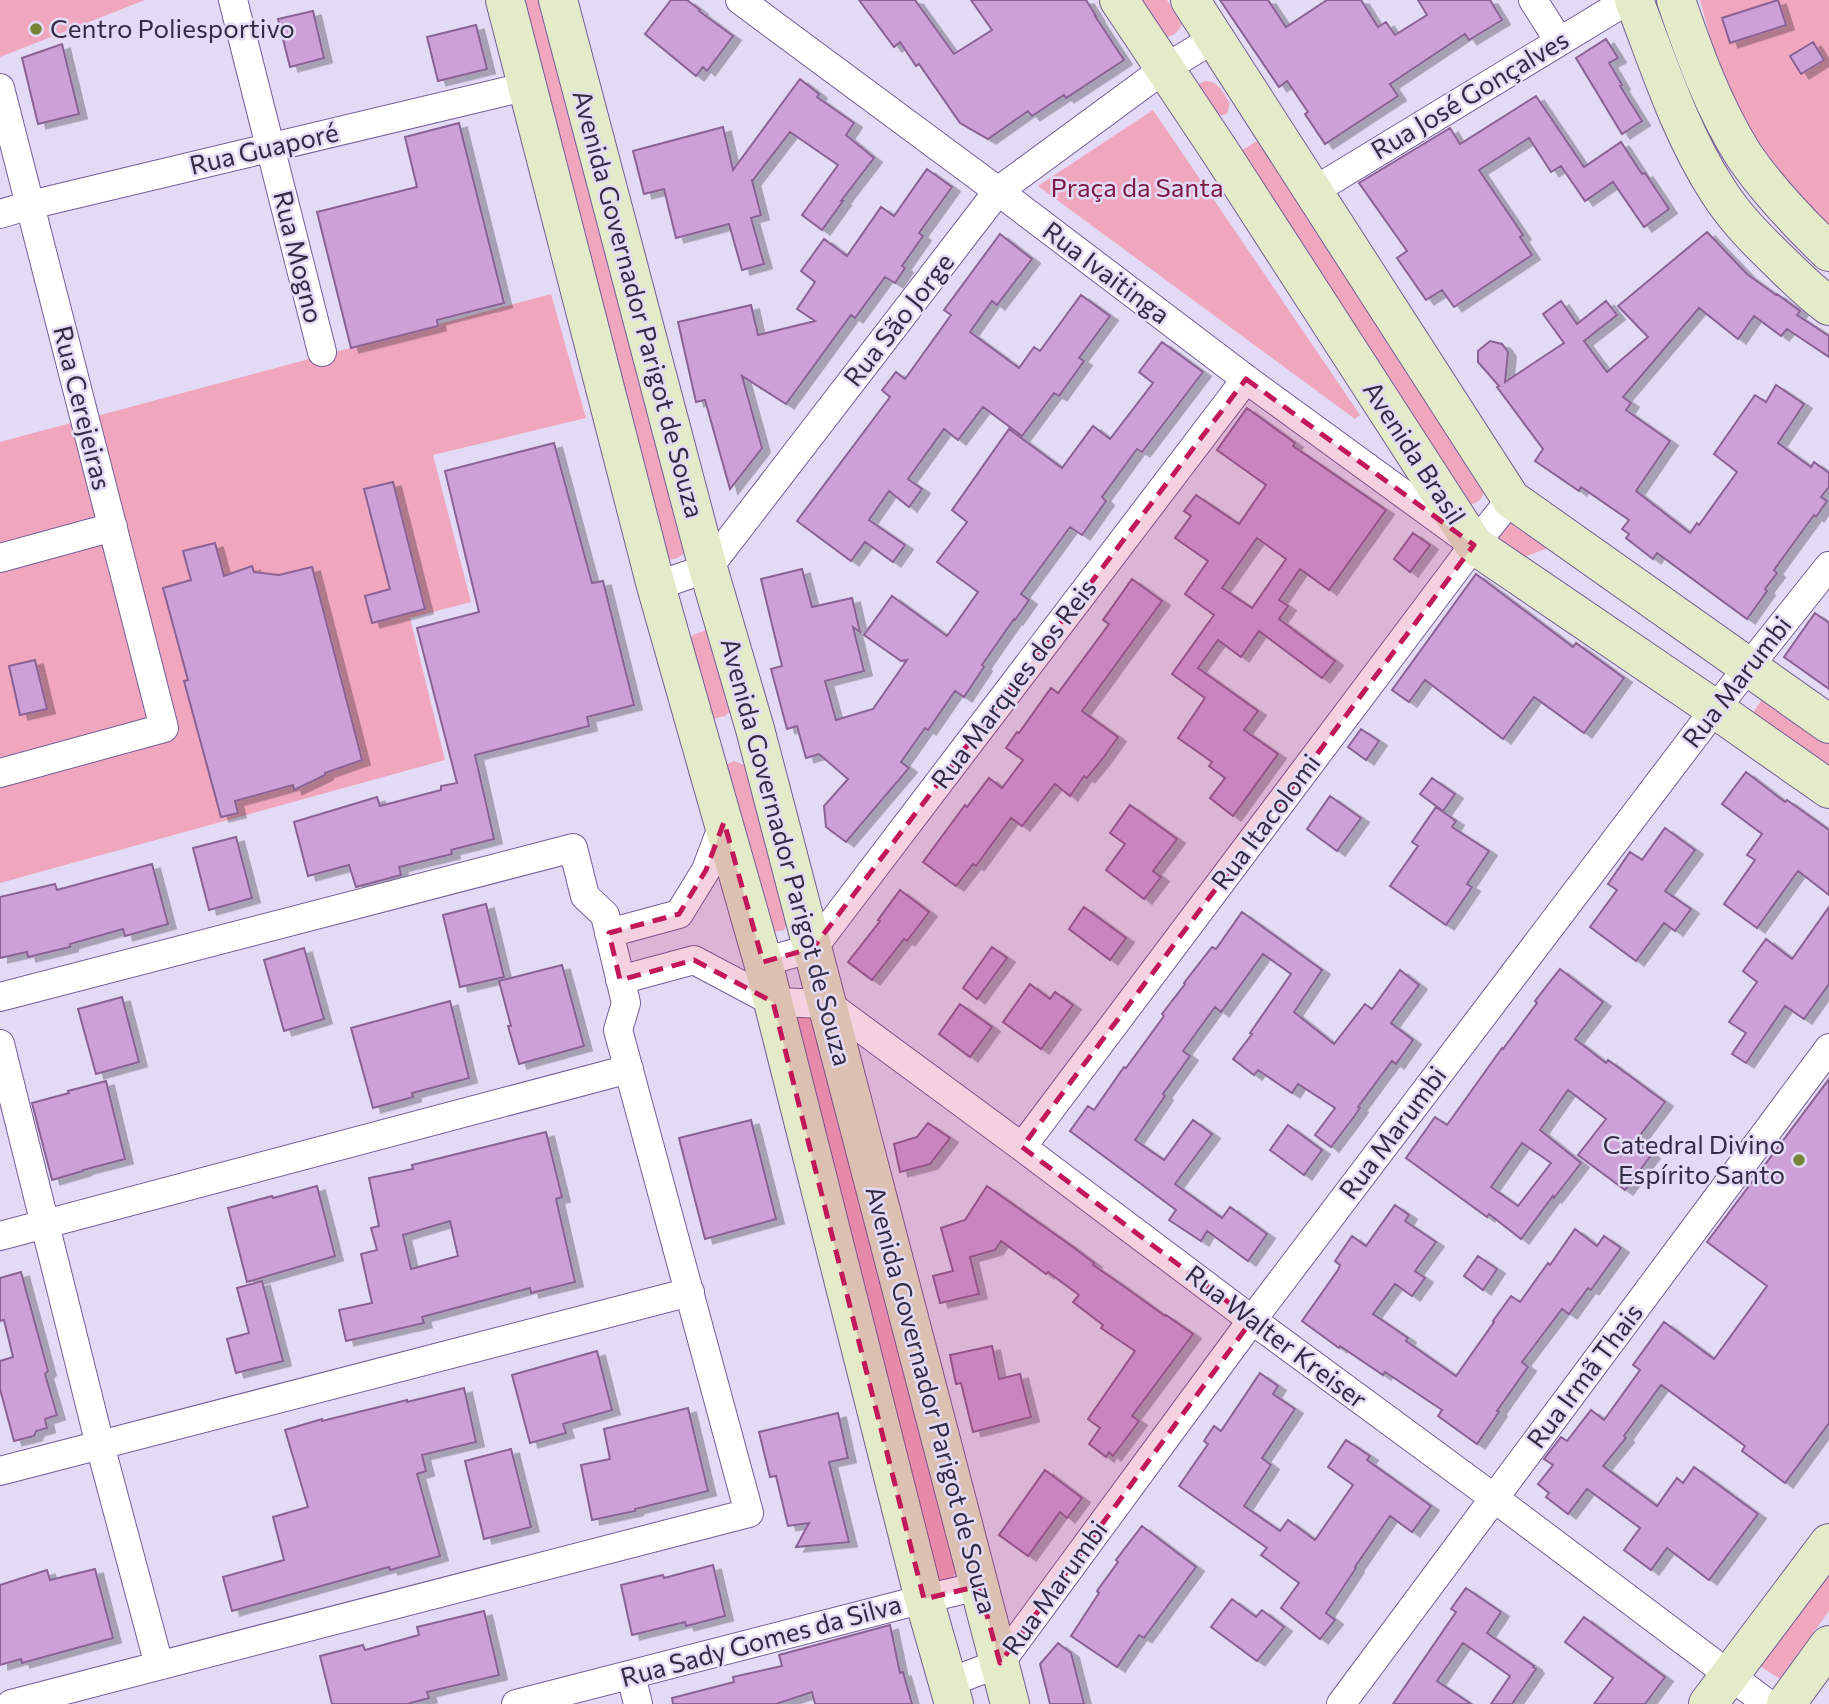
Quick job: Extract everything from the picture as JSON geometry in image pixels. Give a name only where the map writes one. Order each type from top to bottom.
[{"type":"street","name":"Rua Mogno","points":[[233,0],[322,352]]},
{"type":"street","name":"Avenida Governador Parigot de Souza","points":[[505,0],[656,586],[763,962],[924,1599],[951,1694]]},
{"type":"street","name":"Avenida Governador Parigot de Souza","points":[[558,0],[708,568],[755,729],[828,1004],[1010,1704]]},
{"type":"street","name":"Rua Ivaitinga","points":[[740,0],[1246,379],[1474,545]]},
{"type":"street","name":"Avenida Brasil","points":[[1119,0],[1474,545],[1829,789]]},
{"type":"street","points":[[1190,0],[1511,499],[1829,724]]},
{"type":"street","points":[[1533,0],[1559,41]]},
{"type":"street","name":"Rua José Gonçalves","points":[[1312,192],[1628,0]]},
{"type":"street","points":[[1634,0],[1674,108],[1718,192],[1741,223],[1766,249],[1829,306]]},
{"type":"street","points":[[1675,0],[1700,68],[1728,128],[1745,156],[1789,211],[1829,252]]},
{"type":"street","name":"Rua São Jorge","points":[[708,568],[998,191],[1164,69],[1215,38]]},
{"type":"street","name":"Rua Guaporé","points":[[0,214],[528,86]]},
{"type":"street","name":"Rua Cerejeiras","points":[[0,88],[164,728],[0,773]]},
{"type":"street","points":[[1221,153],[1227,138],[1235,129],[1246,124],[1257,125],[1277,135]]},
{"type":"street","name":"Rua Marques dos Reis","points":[[813,948],[1246,379]]},
{"type":"street","name":"Rua Itacolomi","points":[[1022,1147],[1511,499]]},
{"type":"street","points":[[0,558],[113,527]]},
{"type":"street","name":"Rua Marumbi","points":[[951,1694],[1000,1663],[1252,1320],[1716,709],[1829,566]]},
{"type":"street","points":[[656,586],[708,568]]},
{"type":"street","points":[[609,933],[679,915],[706,870],[724,822]]},
{"type":"street","points":[[0,997],[573,848],[585,896],[605,915],[626,1003],[618,1030],[749,1513],[11,1704]]},
{"type":"street","points":[[763,962],[813,948]]},
{"type":"street","points":[[620,980],[694,960],[773,1002],[828,1004]]},
{"type":"street","name":"Rua Walter Kreiser","points":[[828,1004],[1494,1498],[1719,1689],[1768,1704]]},
{"type":"street","points":[[0,1044],[100,1446],[159,1664]]},
{"type":"street","name":"Rua Irmã Thais","points":[[1341,1704],[1829,1048]]},
{"type":"street","points":[[0,1236],[629,1069]]},
{"type":"street","points":[[0,1471],[690,1292]]},
{"type":"street","points":[[1719,1689],[1829,1543]]},
{"type":"street","name":"Rua Sady Gomes da Silva","points":[[516,1704],[979,1586]]},
{"type":"street","points":[[1786,1704],[1829,1645]]},
{"type":"street","points":[[631,1675],[638,1704]]},
{"type":"highlighted area","points":[[1246,379],[1474,545],[1022,1147],[1252,1320],[1000,1663],[979,1586],[924,1599],[773,1002],[694,960],[620,980],[609,933],[679,914],[706,870],[724,822],[763,962],[813,948]]},
{"type":"green space","name":"Centro Poliesportivo","points":[[0,0],[145,0],[0,57]]},
{"type":"green space","points":[[512,0],[543,0],[689,549],[675,559],[664,559]]},
{"type":"green space","points":[[1139,0],[1167,0],[1182,24],[1179,30],[1163,37]]},
{"type":"green space","points":[[1700,0],[1829,0],[1829,228],[1778,171],[1745,120],[1718,66]]},
{"type":"green space","points":[[1205,81],[1214,83],[1223,92],[1230,103],[1227,114],[1214,117],[1196,90],[1199,84]]},
{"type":"green space","name":"Praça da Santa","points":[[1153,110],[1360,415],[1355,419],[1038,186]]},
{"type":"green space","points":[[1257,141],[1485,487],[1479,501],[1464,504],[1236,154]]},
{"type":"green space","points":[[551,294],[586,418],[433,455],[471,602],[410,618],[445,760],[0,883],[0,442]]},
{"type":"green space","points":[[1505,518],[1554,546],[1524,557],[1496,535]]},
{"type":"green space","points":[[706,630],[715,636],[732,710],[725,716],[713,719],[686,644],[693,635]]},
{"type":"green space","points":[[1765,695],[1829,741],[1829,774],[1750,717]]},
{"type":"green space","points":[[734,761],[747,766],[790,918],[784,930],[773,932],[723,766]]},
{"type":"green space","points":[[801,1016],[811,1018],[959,1568],[946,1581],[939,1582],[793,1019]]},
{"type":"green space","points":[[1829,1571],[1829,1611],[1780,1679],[1760,1666]]},
{"type":"building","points":[[671,0],[687,0],[733,36],[707,71],[703,67],[696,76],[645,34]]},
{"type":"building","points":[[859,0],[915,0],[954,54],[992,30],[971,0],[1086,0],[1124,60],[1066,98],[1064,95],[1032,116],[1028,111],[988,139],[960,123],[919,64],[916,66],[900,42],[894,47]]},
{"type":"building","points":[[1220,0],[1268,0],[1286,27],[1327,0],[1361,0],[1378,27],[1386,22],[1395,35],[1427,15],[1418,0],[1490,0],[1502,20],[1469,40],[1465,34],[1390,84],[1398,96],[1325,144],[1287,81],[1279,87]]},
{"type":"building","points":[[1778,0],[1786,25],[1730,43],[1722,18]]},
{"type":"building","points":[[313,11],[324,58],[290,67],[278,19]]},
{"type":"building","points":[[476,25],[487,69],[438,81],[427,37]]},
{"type":"building","points":[[1606,39],[1618,58],[1609,63],[1642,121],[1622,134],[1576,58]]},
{"type":"building","points":[[1813,42],[1824,60],[1801,74],[1790,56]]},
{"type":"building","points":[[62,44],[79,114],[38,124],[22,58]]},
{"type":"building","points":[[800,79],[819,94],[817,97],[854,123],[846,135],[874,158],[822,230],[802,215],[838,165],[790,132],[752,180],[761,215],[751,218],[764,264],[742,270],[729,224],[676,238],[664,189],[644,194],[633,151],[723,127],[733,170]]},
{"type":"building","points":[[1536,96],[1584,167],[1621,142],[1669,209],[1644,227],[1613,182],[1585,201],[1561,166],[1551,172],[1529,138],[1479,170],[1523,235],[1520,237],[1532,255],[1454,307],[1442,290],[1426,300],[1397,258],[1407,251],[1359,183],[1450,128],[1460,144]]},
{"type":"building","points":[[459,123],[504,303],[437,320],[438,326],[351,348],[317,212],[417,187],[405,137]]},
{"type":"building","points":[[927,169],[952,187],[919,233],[923,236],[902,266],[905,268],[895,283],[885,277],[855,318],[851,315],[786,404],[742,376],[762,448],[730,489],[705,400],[696,402],[678,322],[751,305],[758,335],[815,321],[797,309],[815,282],[801,271],[824,239],[847,256],[881,207],[894,216]]},
{"type":"building","points":[[1707,232],[1747,274],[1800,311],[1797,315],[1829,336],[1829,357],[1787,329],[1781,336],[1754,316],[1738,339],[1699,308],[1623,397],[1631,403],[1626,410],[1670,441],[1636,491],[1690,533],[1697,523],[1699,525],[1737,472],[1714,454],[1755,395],[1766,402],[1776,385],[1804,404],[1778,443],[1811,467],[1814,462],[1829,473],[1829,487],[1821,497],[1827,501],[1774,570],[1777,573],[1747,619],[1657,553],[1653,559],[1626,538],[1629,534],[1622,529],[1629,520],[1581,487],[1579,491],[1535,461],[1543,449],[1497,387],[1499,386],[1478,362],[1478,351],[1490,341],[1502,344],[1508,352],[1505,382],[1564,343],[1543,314],[1561,301],[1577,324],[1606,301],[1617,315],[1584,341],[1607,372],[1648,337],[1618,306]]},
{"type":"building","points":[[1000,234],[1032,259],[997,305],[992,301],[970,332],[1019,368],[1034,347],[1040,351],[1081,295],[1110,316],[1079,358],[1084,361],[1059,396],[1054,393],[1022,436],[983,407],[958,440],[944,429],[908,479],[922,489],[909,507],[889,491],[869,520],[905,545],[893,562],[865,542],[851,561],[797,521],[890,397],[882,390],[896,372],[905,379],[951,315],[944,310]]},
{"type":"building","points":[[1162,342],[1203,372],[1142,452],[1137,449],[1102,497],[1106,501],[1082,535],[1070,527],[1021,594],[1029,600],[982,665],[984,667],[964,697],[955,691],[928,730],[925,728],[901,762],[909,768],[846,842],[826,827],[824,806],[848,779],[819,754],[806,758],[797,726],[787,729],[771,669],[782,666],[761,579],[802,569],[812,607],[852,598],[860,632],[853,627],[864,671],[825,681],[836,720],[873,709],[907,660],[901,661],[864,635],[892,596],[947,636],[978,592],[937,562],[967,522],[952,510],[1009,429],[1062,468],[1093,426],[1110,439],[1153,383],[1139,372]]},
{"type":"building","points":[[1247,408],[1295,443],[1293,446],[1386,510],[1329,590],[1300,569],[1279,600],[1288,606],[1279,619],[1335,661],[1322,678],[1259,631],[1241,657],[1218,640],[1198,668],[1258,711],[1244,730],[1278,754],[1233,816],[1210,798],[1225,778],[1209,766],[1212,762],[1178,738],[1205,698],[1172,674],[1214,615],[1185,594],[1208,561],[1175,538],[1191,516],[1184,511],[1196,495],[1239,524],[1266,485],[1217,450]],"holes":[[[1257,538],[1286,559],[1252,608],[1222,588]]]},
{"type":"building","points":[[554,443],[592,583],[603,581],[634,705],[587,717],[589,726],[475,755],[494,839],[451,850],[452,854],[399,867],[401,875],[356,887],[349,865],[308,876],[294,822],[377,797],[380,806],[441,790],[441,786],[457,783],[417,628],[479,612],[445,471]]},
{"type":"building","points":[[393,482],[425,609],[372,623],[365,596],[390,589],[364,489]]},
{"type":"building","points":[[1413,533],[1430,545],[1410,572],[1394,559]]},
{"type":"building","points":[[215,543],[224,576],[252,566],[254,572],[279,575],[312,567],[362,760],[325,773],[294,790],[293,785],[235,801],[238,813],[221,817],[184,681],[188,680],[163,588],[191,580],[183,551]]},
{"type":"building","points":[[1476,574],[1573,647],[1576,643],[1624,678],[1584,733],[1534,697],[1503,739],[1425,680],[1409,702],[1392,690]]},
{"type":"building","points":[[1132,579],[1162,601],[1082,711],[1118,737],[1070,796],[1055,784],[1022,826],[1011,818],[976,866],[973,864],[956,886],[923,862],[965,805],[967,807],[989,778],[1002,788],[1023,760],[1006,748],[1051,688],[1058,693],[1109,624],[1103,620]]},
{"type":"building","points":[[1815,613],[1829,623],[1829,689],[1784,657]]},
{"type":"building","points":[[35,660],[47,709],[20,715],[9,666]]},
{"type":"building","points":[[1361,729],[1379,741],[1366,760],[1348,747]]},
{"type":"building","points":[[1746,772],[1785,802],[1787,800],[1829,830],[1829,895],[1798,871],[1757,928],[1724,904],[1755,860],[1747,855],[1762,834],[1722,804]]},
{"type":"building","points":[[1432,778],[1455,794],[1443,811],[1420,794]]},
{"type":"building","points":[[1330,796],[1361,818],[1337,851],[1307,829]]},
{"type":"building","points":[[1130,805],[1177,839],[1153,871],[1161,877],[1144,899],[1106,870],[1125,844],[1110,833]]},
{"type":"building","points":[[1436,807],[1456,821],[1452,827],[1489,851],[1467,884],[1472,887],[1446,925],[1390,886],[1418,846],[1412,842]]},
{"type":"building","points":[[1665,828],[1695,850],[1665,891],[1691,909],[1675,931],[1664,923],[1636,961],[1590,927],[1617,890],[1608,884],[1630,852],[1642,860]]},
{"type":"building","points":[[236,837],[252,898],[209,910],[193,848]]},
{"type":"building","points":[[152,864],[168,924],[125,936],[123,929],[70,944],[70,947],[28,957],[27,952],[0,958],[0,897],[55,884],[57,890]]},
{"type":"building","points":[[900,890],[929,912],[872,980],[848,962]]},
{"type":"building","points":[[486,904],[504,977],[460,987],[443,915]]},
{"type":"building","points":[[1084,907],[1126,938],[1110,960],[1069,929]]},
{"type":"building","points":[[1829,907],[1829,984],[1804,1019],[1785,1006],[1746,1063],[1732,1054],[1746,1033],[1729,1022],[1757,982],[1743,971],[1766,939],[1792,959]]},
{"type":"building","points":[[1242,912],[1322,970],[1294,1012],[1334,1044],[1365,1004],[1372,1009],[1400,970],[1419,985],[1391,1023],[1413,1040],[1396,1064],[1392,1061],[1331,1147],[1315,1135],[1335,1108],[1298,1084],[1292,1093],[1258,1070],[1254,1075],[1233,1059],[1291,974],[1263,954],[1221,1012],[1215,1007],[1183,1051],[1190,1056],[1135,1140],[1164,1160],[1193,1120],[1212,1134],[1175,1184],[1222,1218],[1230,1207],[1267,1234],[1248,1261],[1207,1231],[1201,1241],[1169,1220],[1176,1210],[1070,1131],[1088,1106],[1094,1110],[1164,1016],[1162,1014],[1184,983],[1212,947],[1216,949]]},
{"type":"building","points":[[992,947],[1007,958],[977,999],[963,988]]},
{"type":"building","points":[[304,948],[324,1019],[284,1031],[264,960]]},
{"type":"building","points":[[562,965],[584,1046],[519,1064],[499,981]]},
{"type":"building","points":[[1560,969],[1603,1002],[1575,1039],[1665,1102],[1635,1142],[1652,1154],[1625,1190],[1578,1155],[1606,1119],[1568,1090],[1540,1130],[1581,1163],[1521,1239],[1406,1158],[1435,1117],[1447,1125],[1537,1003],[1535,1001]],"holes":[[[1522,1143],[1551,1163],[1518,1206],[1491,1187]]]},
{"type":"building","points":[[1030,984],[1050,999],[1055,992],[1073,1005],[1041,1049],[1003,1022]]},
{"type":"building","points":[[122,997],[139,1062],[96,1074],[78,1009]]},
{"type":"building","points":[[450,1001],[469,1078],[412,1093],[413,1097],[373,1108],[351,1028]]},
{"type":"building","points":[[960,1004],[992,1027],[970,1057],[939,1034]]},
{"type":"building","points":[[1829,1079],[1829,1423],[1785,1483],[1742,1451],[1745,1446],[1661,1385],[1624,1436],[1626,1438],[1603,1466],[1657,1506],[1677,1478],[1683,1483],[1694,1467],[1758,1514],[1709,1580],[1667,1548],[1651,1570],[1624,1550],[1640,1528],[1587,1489],[1568,1514],[1546,1497],[1549,1493],[1538,1484],[1553,1465],[1544,1459],[1561,1437],[1567,1441],[1591,1410],[1604,1420],[1640,1370],[1633,1365],[1664,1322],[1714,1359],[1767,1286],[1707,1242]]},
{"type":"building","points":[[106,1081],[125,1159],[52,1180],[32,1103]]},
{"type":"building","points":[[751,1120],[776,1219],[705,1239],[679,1138]]},
{"type":"building","points":[[928,1123],[950,1138],[930,1164],[900,1172],[894,1144],[917,1137]]},
{"type":"building","points":[[1288,1125],[1322,1150],[1304,1175],[1270,1150]]},
{"type":"building","points":[[546,1132],[562,1197],[556,1199],[575,1282],[531,1293],[530,1288],[422,1317],[424,1323],[346,1341],[339,1310],[372,1303],[361,1254],[377,1250],[371,1228],[379,1226],[369,1178],[413,1169],[412,1165]],"holes":[[[450,1221],[458,1256],[411,1269],[403,1235]]]},
{"type":"building","points":[[317,1186],[335,1256],[247,1282],[228,1208]]},
{"type":"building","points":[[987,1186],[1073,1247],[1094,1263],[1093,1265],[1193,1334],[1132,1416],[1139,1421],[1113,1456],[1109,1452],[1106,1457],[1089,1444],[1100,1428],[1088,1419],[1135,1351],[1101,1328],[1103,1325],[1073,1302],[1079,1295],[1001,1241],[995,1250],[970,1257],[979,1294],[940,1303],[933,1276],[953,1271],[941,1228],[965,1220]]},
{"type":"building","points":[[1395,1205],[1409,1215],[1405,1221],[1436,1242],[1415,1271],[1425,1278],[1412,1296],[1395,1284],[1373,1314],[1456,1376],[1511,1296],[1520,1302],[1575,1229],[1597,1246],[1604,1236],[1621,1248],[1591,1290],[1588,1288],[1569,1314],[1562,1309],[1522,1362],[1528,1367],[1477,1444],[1438,1416],[1442,1410],[1385,1372],[1383,1375],[1340,1346],[1339,1348],[1302,1321],[1338,1270],[1340,1265],[1335,1261],[1352,1236],[1366,1246]]},
{"type":"building","points":[[1478,1256],[1497,1269],[1483,1290],[1464,1276]]},
{"type":"building","points":[[21,1272],[57,1415],[45,1419],[47,1428],[36,1431],[34,1436],[14,1441],[0,1389],[0,1361],[13,1357],[4,1320],[0,1321],[0,1278]]},
{"type":"building","points":[[262,1281],[283,1361],[236,1373],[227,1339],[249,1333],[237,1288]]},
{"type":"building","points":[[992,1346],[999,1379],[1020,1374],[1031,1417],[973,1432],[961,1383],[956,1384],[950,1355]]},
{"type":"building","points":[[597,1351],[612,1410],[563,1424],[566,1433],[530,1443],[512,1375]]},
{"type":"building","points":[[1260,1373],[1278,1386],[1273,1394],[1295,1409],[1262,1458],[1271,1465],[1244,1506],[1280,1531],[1288,1520],[1315,1540],[1353,1485],[1328,1467],[1346,1440],[1370,1456],[1367,1460],[1431,1506],[1412,1532],[1390,1516],[1326,1613],[1335,1620],[1320,1639],[1281,1608],[1299,1583],[1261,1555],[1267,1548],[1179,1486],[1208,1444],[1204,1441],[1214,1426],[1221,1431]]},
{"type":"building","points":[[464,1388],[476,1442],[422,1455],[426,1471],[417,1474],[440,1556],[390,1570],[389,1567],[232,1611],[223,1577],[284,1560],[273,1517],[308,1507],[285,1430],[322,1419]]},
{"type":"building","points":[[688,1408],[708,1491],[592,1520],[581,1465],[610,1459],[604,1429]]},
{"type":"building","points":[[838,1413],[848,1458],[829,1462],[849,1542],[796,1547],[809,1523],[788,1526],[776,1476],[770,1477],[759,1432]]},
{"type":"building","points":[[511,1449],[531,1527],[484,1539],[465,1461]]},
{"type":"building","points":[[1045,1470],[1082,1498],[1067,1518],[1060,1512],[1028,1556],[999,1535]]},
{"type":"building","points":[[1142,1526],[1196,1567],[1144,1638],[1139,1635],[1117,1667],[1071,1636],[1099,1593],[1097,1591],[1118,1562],[1116,1560]]},
{"type":"building","points":[[713,1565],[725,1616],[686,1626],[685,1622],[632,1635],[621,1585],[663,1575],[664,1578]]},
{"type":"building","points":[[95,1569],[113,1638],[22,1663],[21,1659],[0,1665],[0,1585],[47,1570],[50,1580]]},
{"type":"building","points":[[1466,1588],[1501,1612],[1487,1633],[1536,1669],[1512,1704],[1491,1704],[1510,1676],[1463,1643],[1437,1681],[1471,1704],[1393,1704],[1456,1612],[1451,1609]]},
{"type":"building","points":[[1232,1599],[1256,1617],[1262,1610],[1284,1627],[1257,1661],[1211,1627]]},
{"type":"building","points":[[484,1611],[499,1675],[427,1692],[429,1698],[407,1704],[332,1704],[320,1656],[363,1645],[365,1650],[419,1635],[417,1627]]},
{"type":"building","points":[[1584,1617],[1665,1677],[1645,1704],[1594,1704],[1613,1678],[1565,1642]]},
{"type":"building","points":[[890,1625],[900,1673],[903,1672],[912,1704],[815,1704],[812,1692],[776,1704],[673,1704],[672,1698],[734,1682],[733,1677],[782,1666],[779,1655]]},
{"type":"building","points":[[1058,1643],[1071,1653],[1084,1704],[1050,1704],[1040,1664]]},
{"type":"place","name":"Centro Poliesportivo","points":[[36,29]]},
{"type":"place","name":"Catedral Divino Espírito Santo","points":[[1799,1160]]}]
